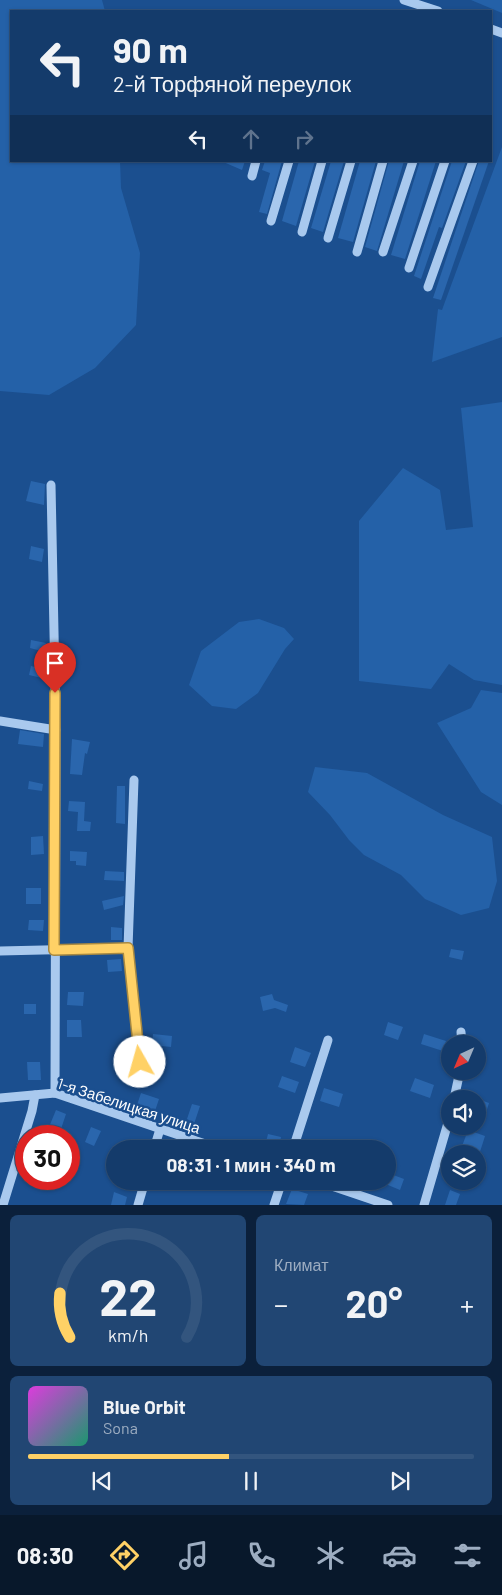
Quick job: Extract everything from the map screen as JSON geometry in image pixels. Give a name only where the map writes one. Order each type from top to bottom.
[{"type":"street","points":[[404,0],[435,10]]},
{"type":"street","points":[[252,176],[256,162]]},
{"type":"street","points":[[271,221],[289,162]]},
{"type":"street","points":[[302,232],[322,162]]},
{"type":"street","points":[[328,238],[351,162]]},
{"type":"street","points":[[357,252],[383,162]]},
{"type":"street","points":[[383,252],[414,162]]},
{"type":"street","points":[[409,268],[445,162]]},
{"type":"street","points":[[428,287],[473,162]]},
{"type":"street","points":[[50,485],[56,730],[55,1093]]},
{"type":"street","points":[[0,721],[56,730]]},
{"type":"street","points":[[134,780],[128,948],[140,1062]]},
{"type":"street","points":[[0,951],[128,948]]},
{"type":"street","points":[[296,1140],[328,1040]]},
{"type":"street","name":"1-я Забелицкая улица","points":[[0,1098],[55,1093],[193,1140]]},
{"type":"street","points":[[3,1205],[32,1111],[35,1095]]},
{"type":"street","points":[[157,1140],[160,1129]]},
{"type":"street","points":[[424,1205],[444,1135]]},
{"type":"street","points":[[138,1205],[142,1190]]},
{"type":"street","points":[[274,1205],[279,1190]]},
{"type":"street","points":[[344,1190],[388,1205]]},
{"type":"shaded area","points":[[0,0],[102,0],[105,10],[10,10],[10,162],[120,162],[121,188],[140,253],[136,325],[95,368],[49,395],[0,391]]},
{"type":"shaded area","points":[[471,0],[502,0],[502,13]]},
{"type":"shaded area","points":[[502,147],[502,337],[432,362],[438,309],[442,310]]},
{"type":"shaded area","points":[[502,402],[502,685],[474,680],[449,664],[431,689],[359,681],[359,521],[403,468],[440,490],[446,530],[473,527],[461,408]]},
{"type":"shaded area","points":[[259,619],[284,628],[294,639],[285,649],[258,693],[236,709],[212,706],[189,685],[201,651],[239,622]]},
{"type":"shaded area","points":[[481,690],[502,693],[502,805],[481,792],[437,723],[471,708]]},
{"type":"shaded area","points":[[315,767],[367,773],[443,815],[492,837],[497,881],[489,908],[461,915],[425,899],[401,875],[364,855],[308,792]]},
{"type":"building","points":[[223,162],[245,162],[242,170]]},
{"type":"building","points":[[265,162],[282,162],[267,214],[259,212],[270,173],[262,170]]},
{"type":"building","points":[[299,162],[315,162],[296,226],[282,221]]},
{"type":"building","points":[[331,162],[344,162],[323,232],[311,228]]},
{"type":"building","points":[[360,162],[376,162],[353,242],[338,238]]},
{"type":"building","points":[[389,162],[404,162],[377,251],[365,247]]},
{"type":"building","points":[[420,162],[436,162],[405,259],[391,255]]},
{"type":"building","points":[[452,162],[466,162],[442,228],[439,227],[421,279],[414,276]]},
{"type":"building","points":[[479,162],[489,162],[441,300],[433,298]]},
{"type":"building","points":[[31,481],[45,484],[44,505],[26,501]]},
{"type":"building","points":[[31,546],[44,549],[42,562],[29,559]]},
{"type":"building","points":[[31,640],[46,643],[45,652],[30,648]]},
{"type":"building","points":[[31,666],[44,669],[42,678],[29,675]]},
{"type":"building","points":[[20,730],[44,734],[43,747],[18,744]]},
{"type":"building","points":[[72,739],[90,742],[87,754],[85,753],[82,775],[70,774]]},
{"type":"building","points":[[29,781],[43,784],[42,791],[28,789]]},
{"type":"building","points":[[117,786],[125,786],[125,824],[116,823]]},
{"type":"building","points":[[69,801],[85,802],[84,821],[91,822],[90,831],[77,831],[78,812],[68,811]]},
{"type":"building","points":[[43,836],[44,854],[31,855],[31,837]]},
{"type":"building","points":[[70,851],[87,852],[86,866],[76,865],[76,861],[70,861]]},
{"type":"building","points":[[105,871],[124,872],[124,881],[104,880]]},
{"type":"building","points":[[26,888],[41,888],[41,904],[26,904]]},
{"type":"building","points":[[124,896],[123,905],[104,910],[102,901]]},
{"type":"building","points":[[29,920],[44,920],[43,931],[28,930]]},
{"type":"building","points":[[111,927],[122,928],[122,940],[111,940]]},
{"type":"building","points":[[451,949],[464,951],[462,960],[449,957]]},
{"type":"building","points":[[121,959],[122,971],[108,972],[107,960]]},
{"type":"building","points":[[68,992],[84,992],[83,1006],[67,1005]]},
{"type":"building","points":[[272,994],[274,1000],[288,1005],[286,1012],[275,1008],[263,1011],[260,997]]},
{"type":"building","points":[[24,1004],[36,1004],[36,1014],[24,1014]]},
{"type":"building","points":[[67,1020],[81,1020],[82,1037],[67,1037]]},
{"type":"building","points":[[388,1022],[403,1027],[398,1040],[384,1035]]},
{"type":"building","points":[[153,1034],[172,1036],[171,1047],[152,1045]]},
{"type":"building","points":[[424,1034],[441,1039],[441,1050],[421,1044]]},
{"type":"building","points":[[295,1047],[311,1053],[305,1067],[290,1062]]},
{"type":"building","points":[[27,1062],[40,1062],[41,1080],[28,1080]]},
{"type":"building","points":[[282,1076],[299,1082],[295,1093],[278,1087]]},
{"type":"building","points":[[415,1078],[434,1085],[430,1098],[410,1091]]},
{"type":"building","points":[[324,1088],[343,1094],[339,1107],[320,1101]]},
{"type":"building","points":[[141,1093],[159,1099],[155,1111],[137,1105]]},
{"type":"building","points":[[486,1102],[489,1103],[486,1113]]},
{"type":"building","points":[[192,1104],[200,1106],[194,1124],[186,1122]]},
{"type":"building","points":[[56,1110],[66,1114],[62,1125],[50,1125]]},
{"type":"building","points":[[91,1127],[101,1131],[94,1146],[85,1142]]},
{"type":"building","points":[[268,1134],[281,1137],[280,1140],[266,1140]]},
{"type":"building","points":[[466,1135],[485,1136],[482,1145],[462,1145]]},
{"type":"building","points":[[396,1176],[404,1179],[400,1190],[396,1188]]},
{"type":"building","points":[[292,1190],[308,1194],[304,1205],[286,1204]]},
{"type":"building","points":[[450,1190],[460,1194],[456,1205],[445,1205]]},
{"type":"building","points":[[114,1192],[127,1197],[125,1205],[111,1205]]},
{"type":"route","points":[[55,693],[54,950],[128,948],[140,1062]]}]
